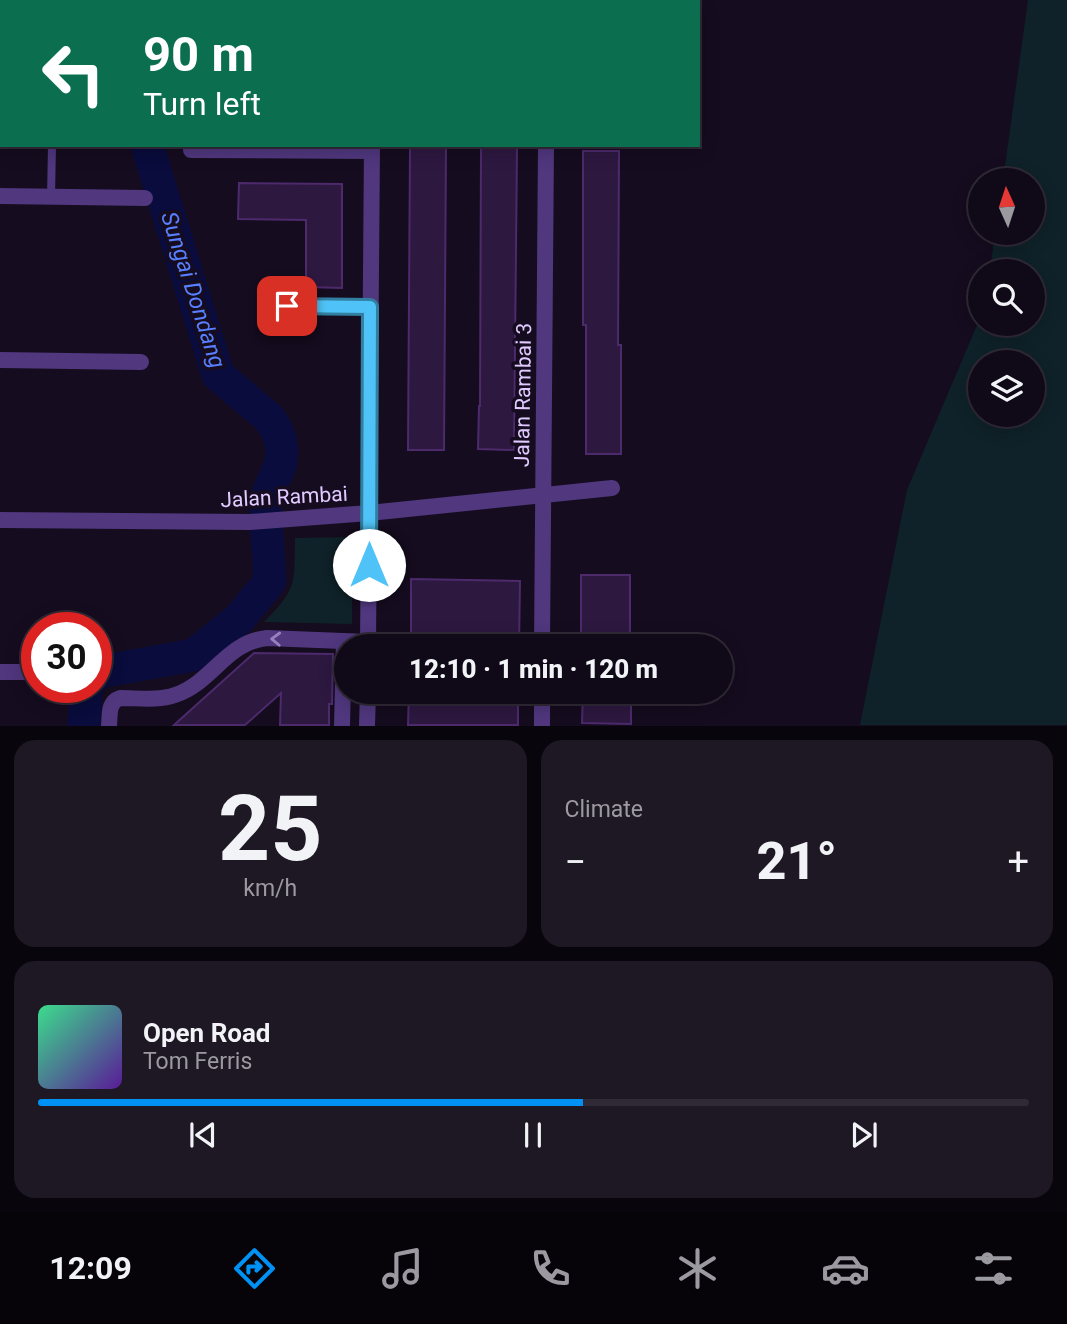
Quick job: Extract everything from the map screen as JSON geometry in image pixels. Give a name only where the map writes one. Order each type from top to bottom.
[{"type":"street","name":"Jalan Rambai 3","points":[[542,634],[546,147]]},
{"type":"street","points":[[191,150],[372,148],[368,634]]},
{"type":"street","points":[[0,196],[145,198]]},
{"type":"street","points":[[0,359],[141,362]]},
{"type":"street","name":"Jalan Rambai","points":[[0,520],[250,522],[369,513],[611,488]]},
{"type":"street","points":[[109,726],[110,706],[114,700],[173,696],[193,687],[238,647],[253,639],[334,641]]},
{"type":"street","points":[[0,672],[21,672]]},
{"type":"street","points":[[342,726],[343,704]]},
{"type":"street","points":[[368,704],[368,726]]},
{"type":"street","points":[[542,704],[542,726]]},
{"type":"lane","points":[[51,197],[52,147]]},
{"type":"lane","points":[[287,306],[370,307]]},
{"type":"shaded area","points":[[1028,0],[1067,0],[1067,725],[860,725],[907,490],[972,336],[1045,336],[1045,259],[992,259],[993,245],[1045,245],[1045,168],[1005,168]]},
{"type":"shaded area","points":[[352,537],[352,624],[264,622],[283,601],[292,584],[295,538]]},
{"type":"building","points":[[410,147],[446,147],[444,450],[408,450]]},
{"type":"building","points":[[481,148],[517,148],[514,450],[478,449]]},
{"type":"building","points":[[583,151],[619,151],[618,345],[621,345],[621,454],[586,454]]},
{"type":"building","points":[[239,183],[342,184],[342,288],[306,287],[306,220],[238,219]]},
{"type":"building","points":[[581,575],[630,575],[630,634],[581,634]]},
{"type":"building","points":[[411,579],[520,581],[519,634],[411,634]]},
{"type":"building","points":[[254,653],[333,654],[329,725],[280,725],[281,693],[245,725],[174,725]]},
{"type":"building","points":[[409,704],[518,704],[518,725],[408,725]]},
{"type":"building","points":[[583,704],[631,704],[631,724],[582,723]]},
{"type":"waterway","name":"Sungai Dondang","points":[[112,670],[194,655],[239,619],[270,581],[265,500],[281,463],[282,450],[280,439],[269,418],[218,375],[148,147]]},
{"type":"waterway","name":"Sungai Dondang","points":[[84,726],[85,703]]},
{"type":"route","points":[[287,306],[370,307],[369,565]]}]
